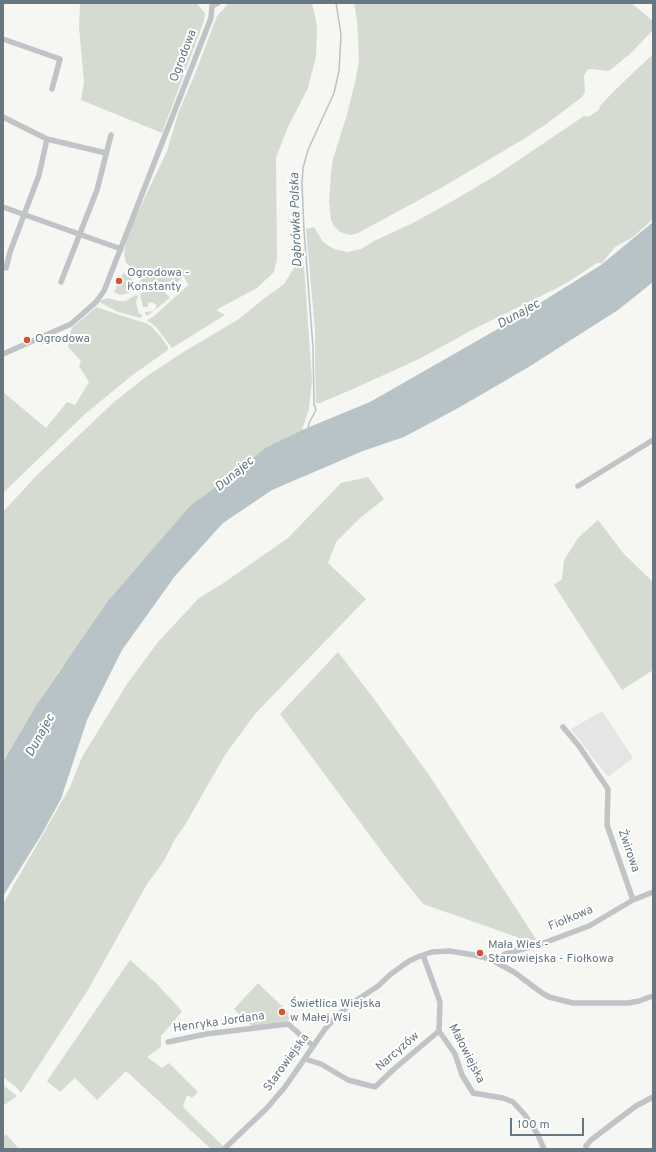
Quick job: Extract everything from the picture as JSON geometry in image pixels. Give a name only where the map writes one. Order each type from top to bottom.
[{"type":"street","points":[[211,5],[218,3]]},
{"type":"street","name":"Ogrodowa","points":[[3,354],[71,324],[96,302],[104,291],[211,18],[211,5]]},
{"type":"street","points":[[3,39],[60,58],[52,89]]},
{"type":"street","points":[[3,117],[47,139],[106,153]]},
{"type":"street","points":[[61,282],[79,234],[98,190],[111,135]]},
{"type":"street","points":[[6,268],[10,252],[39,175],[47,139]]},
{"type":"street","points":[[3,207],[121,249]]},
{"type":"street","points":[[578,486],[653,440]]},
{"type":"street","name":"Żwirowa","points":[[563,727],[580,746],[608,789],[607,825],[633,900]]},
{"type":"street","name":"Fiołkowa","points":[[497,962],[505,954],[542,944],[588,926],[633,900],[653,892]]},
{"type":"street","name":"Starowiejska","points":[[224,1149],[285,1088],[313,1046],[335,1018],[348,1006],[378,986],[408,961],[423,955],[441,952],[460,952],[497,962],[514,972],[542,993],[560,1001],[583,1004],[628,1003],[653,996]]},
{"type":"street","name":"Małowiejska","points":[[423,955],[440,1002],[439,1031],[455,1054],[462,1075],[473,1093],[503,1098],[513,1102],[525,1115],[538,1135],[544,1149]]},
{"type":"street","name":"Henryka Jordana","points":[[168,1042],[206,1034],[288,1024],[313,1046]]},
{"type":"street","name":"Narcyzów","points":[[305,1059],[321,1064],[348,1080],[375,1087],[439,1031]]},
{"type":"street","points":[[586,1149],[586,1146],[592,1140],[620,1118],[636,1106],[653,1097]]},
{"type":"shaded area","points":[[80,3],[196,3],[205,13],[204,21],[162,133],[81,100],[84,82],[79,27]]},
{"type":"shaded area","points":[[229,3],[312,3],[317,26],[316,56],[308,88],[288,127],[276,157],[277,259],[274,272],[257,288],[216,310],[225,315],[172,348],[156,327],[147,320],[154,316],[187,286],[189,287],[184,276],[171,289],[161,288],[170,298],[147,316],[145,312],[153,311],[156,308],[156,305],[152,302],[148,303],[148,307],[143,307],[140,295],[150,286],[141,283],[137,272],[126,263],[124,254],[126,242],[135,218],[167,151],[179,111],[217,16]]},
{"type":"shaded area","points":[[354,3],[631,3],[653,21],[653,30],[630,54],[609,71],[587,70],[584,76],[585,92],[582,97],[545,125],[441,188],[358,233],[351,235],[340,232],[334,226],[331,220],[329,201],[333,159],[346,118],[359,60],[357,20]]},
{"type":"shaded area","points":[[653,54],[653,219],[633,237],[615,247],[602,263],[597,263],[565,284],[474,329],[419,359],[353,389],[320,403],[316,403],[315,331],[306,229],[314,227],[323,242],[334,249],[347,252],[361,249],[376,240],[413,223],[495,176],[584,116],[588,117],[599,110],[600,106],[614,91]]},
{"type":"shaded area","points":[[304,266],[312,381],[309,409],[302,430],[265,448],[236,472],[191,505],[59,671],[37,704],[3,762],[3,512],[36,476],[114,402],[147,376],[185,351],[239,319],[284,284],[294,268]]},
{"type":"shaded area","points":[[123,273],[131,277],[133,288],[129,293],[120,295],[114,292]]},
{"type":"shaded area","points":[[135,295],[138,296],[136,302],[139,314],[142,314],[141,318],[118,312],[99,301],[107,298],[126,301]]},
{"type":"shaded area","points":[[96,307],[148,324],[161,337],[168,347],[168,350],[134,374],[85,414],[3,493],[3,392],[46,428],[67,402],[75,405],[89,382],[79,366],[81,361],[68,347],[70,334],[72,328]]},
{"type":"shaded area","points":[[368,477],[384,499],[359,519],[336,542],[328,563],[366,599],[255,714],[225,755],[185,825],[175,839],[164,861],[147,884],[88,990],[21,1093],[3,1077],[3,904],[70,787],[82,757],[127,684],[158,642],[199,598],[222,584],[288,538],[341,483]]},
{"type":"shaded area","points":[[598,520],[624,554],[653,582],[653,670],[622,690],[554,585],[562,579],[564,560],[578,538]]},
{"type":"shaded area","points":[[338,652],[429,775],[536,939],[523,945],[517,937],[423,904],[391,864],[280,714]]},
{"type":"shaded area","points":[[602,711],[633,758],[608,777],[571,729]]},
{"type":"shaded area","points":[[130,960],[156,983],[182,1011],[161,1036],[161,1047],[147,1057],[162,1068],[169,1063],[198,1092],[192,1098],[187,1095],[183,1107],[223,1146],[220,1149],[211,1149],[126,1071],[97,1100],[75,1078],[60,1092],[47,1081]]},
{"type":"shaded area","points":[[258,983],[289,1013],[290,1018],[287,1021],[253,1027],[234,1009]]},
{"type":"shaded area","points":[[3,1085],[17,1096],[3,1106]]},
{"type":"shaded area","points":[[6,1134],[19,1149],[3,1149],[3,1138]]},
{"type":"water","name":"Dunajec","points":[[653,222],[653,282],[618,310],[527,368],[460,407],[404,437],[363,451],[272,490],[223,523],[175,576],[122,650],[87,720],[61,799],[40,837],[3,896],[3,762],[37,704],[108,601],[191,505],[236,472],[265,448],[302,430],[370,402],[503,326],[601,265]]},
{"type":"waterway","name":"Dąbrówka Polska","points":[[308,429],[309,423],[316,410],[314,404],[313,347],[302,183],[303,168],[308,150],[334,93],[339,71],[341,34],[336,3]]},
{"type":"place","name":"Ogrodowa - Konstanty","points":[[119,281]]},
{"type":"place","name":"Ogrodowa","points":[[27,340]]},
{"type":"place","name":"Mała Wieś - Starowiejska - Fiołkowa","points":[[480,953]]},
{"type":"place","name":"Świetlica Wiejska w Małej Wsi","points":[[282,1012]]}]
